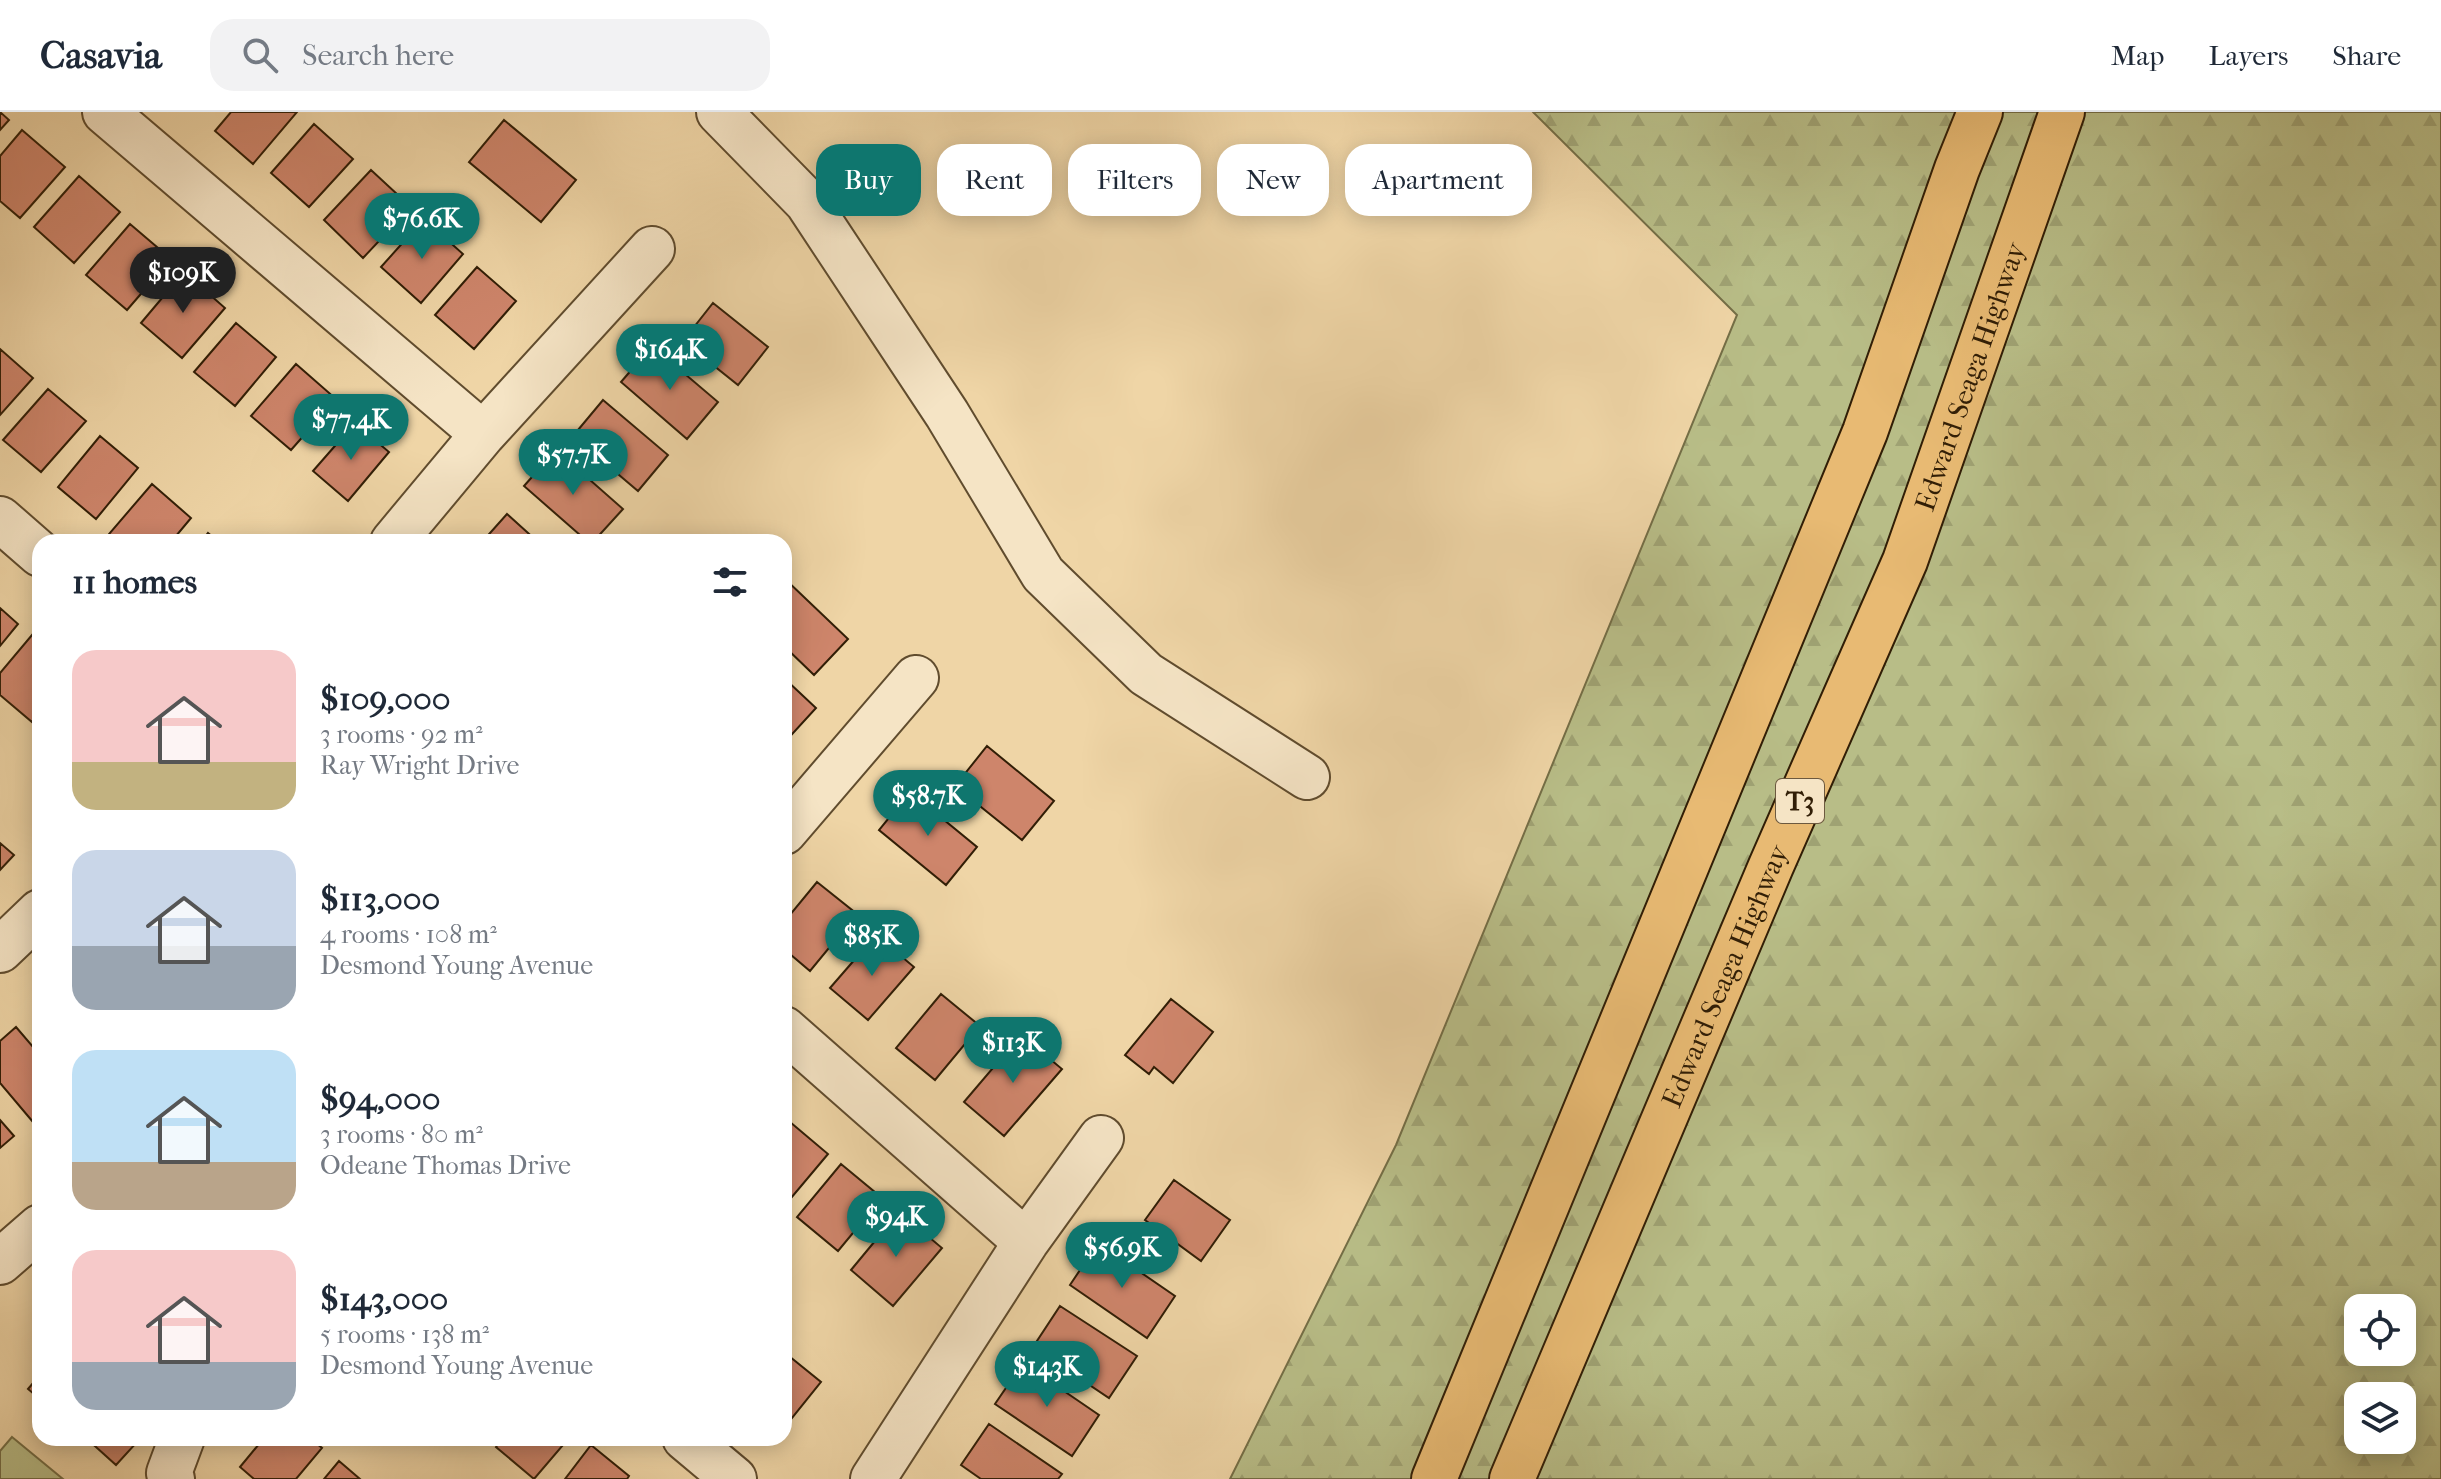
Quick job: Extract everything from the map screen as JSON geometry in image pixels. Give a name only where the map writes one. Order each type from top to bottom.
[{"type":"highway","points":[[1434,1479],[1865,432],[1980,112]]},
{"type":"highway","name":"Edward Seaga Highway","points":[[1512,1479],[1778,851],[1905,561],[2062,112]]},
{"type":"street","points":[[105,112],[483,434]]},
{"type":"street","points":[[719,112],[807,202],[947,414],[1043,574],[1146,674],[1307,777]]},
{"type":"street","points":[[400,534],[483,434],[652,249]]},
{"type":"street","points":[[0,519],[32,547]]},
{"type":"street","points":[[792,823],[916,678]]},
{"type":"street","points":[[0,950],[32,920]]},
{"type":"street","points":[[792,1036],[1026,1242]]},
{"type":"street","points":[[873,1479],[1026,1242],[1101,1138]]},
{"type":"street","points":[[0,1262],[32,1234]]},
{"type":"street","points":[[172,1479],[169,1473],[179,1446]]},
{"type":"street","points":[[695,1446],[734,1479]]},
{"type":"green space","points":[[1533,112],[2441,112],[2441,1479],[1230,1479],[1396,1145],[1737,315]]},
{"type":"green space","points":[[12,1437],[63,1479],[0,1479],[0,1451]]},
{"type":"building","points":[[0,112],[9,120],[0,130]]},
{"type":"building","points":[[231,112],[297,112],[253,164],[215,131]]},
{"type":"building","points":[[504,120],[576,180],[541,222],[469,162]]},
{"type":"building","points":[[314,124],[353,159],[309,207],[271,173]]},
{"type":"building","points":[[22,130],[65,167],[20,218],[0,201],[0,156]]},
{"type":"building","points":[[371,170],[411,207],[363,258],[324,220]]},
{"type":"building","points":[[79,176],[120,212],[74,263],[34,227]]},
{"type":"building","points":[[424,219],[463,254],[421,303],[381,267]]},
{"type":"building","points":[[130,224],[171,259],[127,310],[86,275]]},
{"type":"building","points":[[477,267],[516,301],[474,349],[435,315]]},
{"type":"building","points":[[184,272],[225,308],[182,358],[141,323]]},
{"type":"building","points":[[713,303],[768,347],[738,385],[683,341]]},
{"type":"building","points":[[236,323],[276,357],[235,406],[194,372]]},
{"type":"building","points":[[652,346],[718,402],[687,439],[621,382]]},
{"type":"building","points":[[0,349],[33,378],[0,415]]},
{"type":"building","points":[[296,364],[336,399],[291,450],[251,416]]},
{"type":"building","points":[[48,389],[86,421],[41,472],[3,440]]},
{"type":"building","points":[[603,400],[668,455],[638,491],[573,436]]},
{"type":"building","points":[[355,423],[389,452],[348,501],[313,471]]},
{"type":"building","points":[[100,436],[138,468],[96,519],[58,487]]},
{"type":"building","points":[[556,450],[623,509],[600,534],[579,534],[524,486]]},
{"type":"building","points":[[152,484],[191,518],[178,534],[109,534]]},
{"type":"building","points":[[507,514],[529,534],[489,534]]},
{"type":"building","points":[[792,586],[848,639],[814,675],[792,654]]},
{"type":"building","points":[[0,608],[18,624],[0,646]]},
{"type":"building","points":[[32,635],[32,722],[0,695],[0,673]]},
{"type":"building","points":[[792,686],[816,708],[792,734]]},
{"type":"building","points":[[987,746],[1054,801],[1022,840],[955,786]]},
{"type":"building","points":[[910,792],[977,847],[946,885],[879,830]]},
{"type":"building","points":[[0,843],[14,855],[0,870]]},
{"type":"building","points":[[817,882],[857,914],[810,971],[792,956],[792,912]]},
{"type":"building","points":[[876,935],[914,967],[868,1020],[830,988]]},
{"type":"building","points":[[941,994],[980,1026],[935,1080],[896,1048]]},
{"type":"building","points":[[1171,999],[1213,1032],[1173,1083],[1154,1067],[1149,1074],[1125,1055]]},
{"type":"building","points":[[16,1027],[32,1046],[32,1121],[0,1083],[0,1041]]},
{"type":"building","points":[[1021,1035],[1062,1069],[1004,1136],[964,1102]]},
{"type":"building","points":[[0,1120],[14,1136],[0,1148]]},
{"type":"building","points":[[792,1124],[828,1154],[792,1197]]},
{"type":"building","points":[[841,1164],[882,1198],[838,1251],[797,1217]]},
{"type":"building","points":[[1174,1180],[1230,1220],[1201,1261],[1145,1220]]},
{"type":"building","points":[[899,1212],[942,1248],[893,1306],[851,1270]]},
{"type":"building","points":[[1098,1243],[1175,1296],[1147,1338],[1070,1285]]},
{"type":"building","points":[[1060,1306],[1137,1356],[1109,1398],[1033,1347]]},
{"type":"building","points":[[792,1358],[821,1382],[792,1418]]},
{"type":"building","points":[[1023,1363],[1099,1415],[1072,1456],[995,1404]]},
{"type":"building","points":[[989,1424],[1062,1474],[1058,1479],[981,1479],[961,1465]]},
{"type":"building","points":[[95,1446],[133,1446],[116,1465]]},
{"type":"building","points":[[257,1446],[322,1448],[296,1479],[254,1479],[240,1467]]},
{"type":"building","points":[[497,1446],[562,1446],[534,1479]]},
{"type":"building","points":[[590,1446],[629,1476],[627,1479],[565,1479]]},
{"type":"building","points":[[339,1461],[360,1479],[324,1479]]}]
